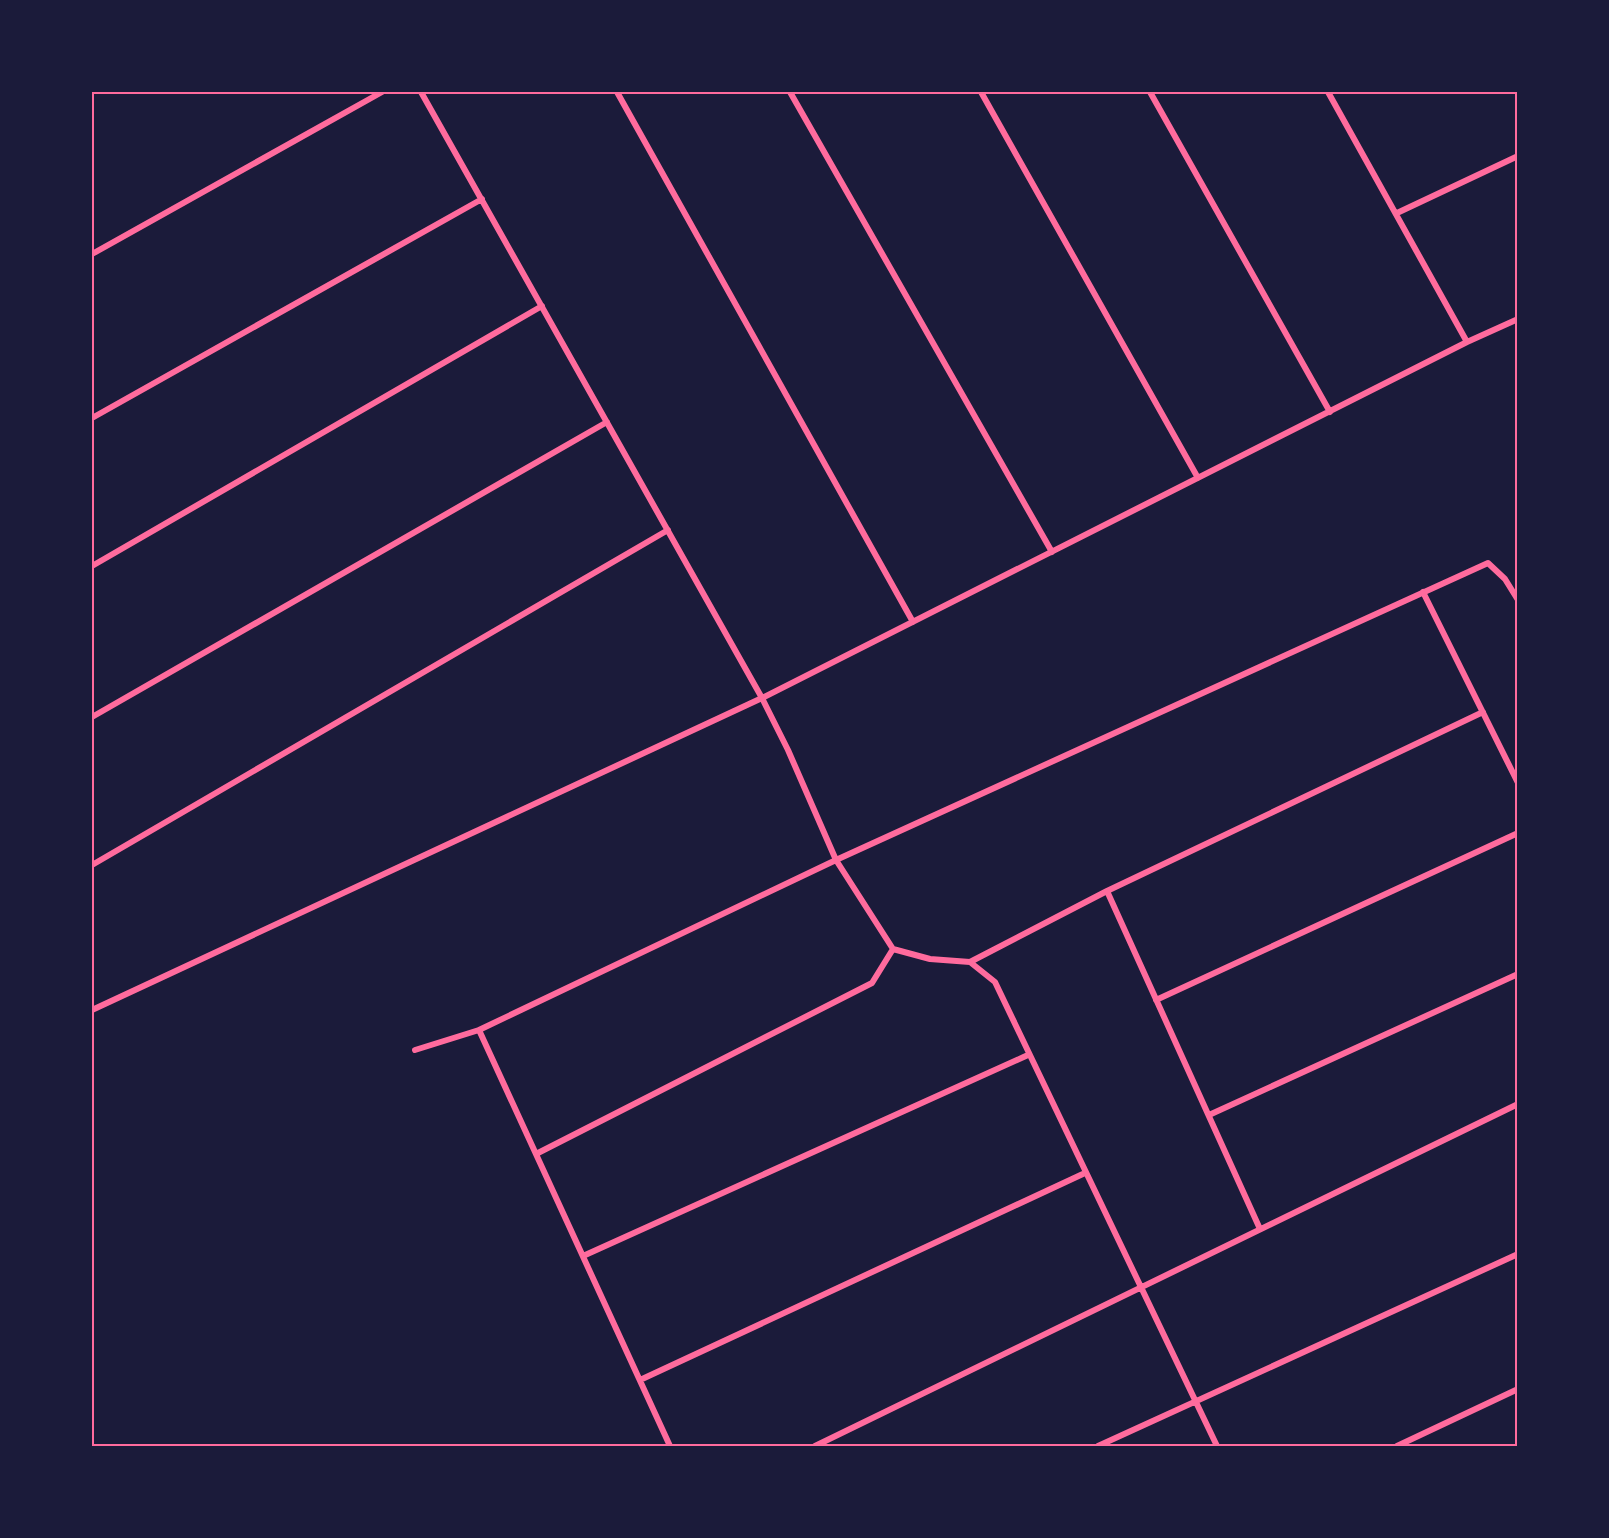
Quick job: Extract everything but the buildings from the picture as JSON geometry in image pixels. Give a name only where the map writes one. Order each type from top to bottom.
[{"type":"street","points":[[92,254],[382,92]]},
{"type":"street","points":[[422,92],[762,699],[788,750],[836,860],[893,949],[930,959],[970,962],[1107,891],[1483,712]]},
{"type":"street","points":[[617,92],[913,622]]},
{"type":"street","points":[[790,92],[1052,552]]},
{"type":"street","points":[[981,92],[1198,478]]},
{"type":"street","points":[[1150,92],[1330,412]]},
{"type":"street","points":[[1328,92],[1467,342]]},
{"type":"street","points":[[1397,213],[1518,156]]},
{"type":"street","points":[[92,418],[482,199]]},
{"type":"street","points":[[92,566],[542,306]]},
{"type":"street","points":[[92,1010],[762,699],[1467,342],[1518,319]]},
{"type":"street","points":[[92,717],[607,422]]},
{"type":"street","points":[[92,865],[668,530]]},
{"type":"street","points":[[415,1050],[479,1030],[836,860],[1488,563],[1505,579],[1518,600]]},
{"type":"street","points":[[1423,592],[1518,783]]},
{"type":"street","points":[[1156,1000],[1518,833]]},
{"type":"street","points":[[1107,891],[1260,1229]]},
{"type":"street","points":[[536,1154],[872,983],[893,949]]},
{"type":"street","points":[[970,962],[994,982],[1217,1446]]},
{"type":"street","points":[[1209,1115],[1518,974]]},
{"type":"street","points":[[479,1030],[670,1446]]},
{"type":"street","points":[[583,1256],[1028,1055]]},
{"type":"street","points":[[815,1446],[1518,1104]]},
{"type":"street","points":[[640,1380],[1085,1173]]},
{"type":"street","points":[[1098,1446],[1518,1254]]},
{"type":"street","points":[[1397,1446],[1518,1389]]}]
